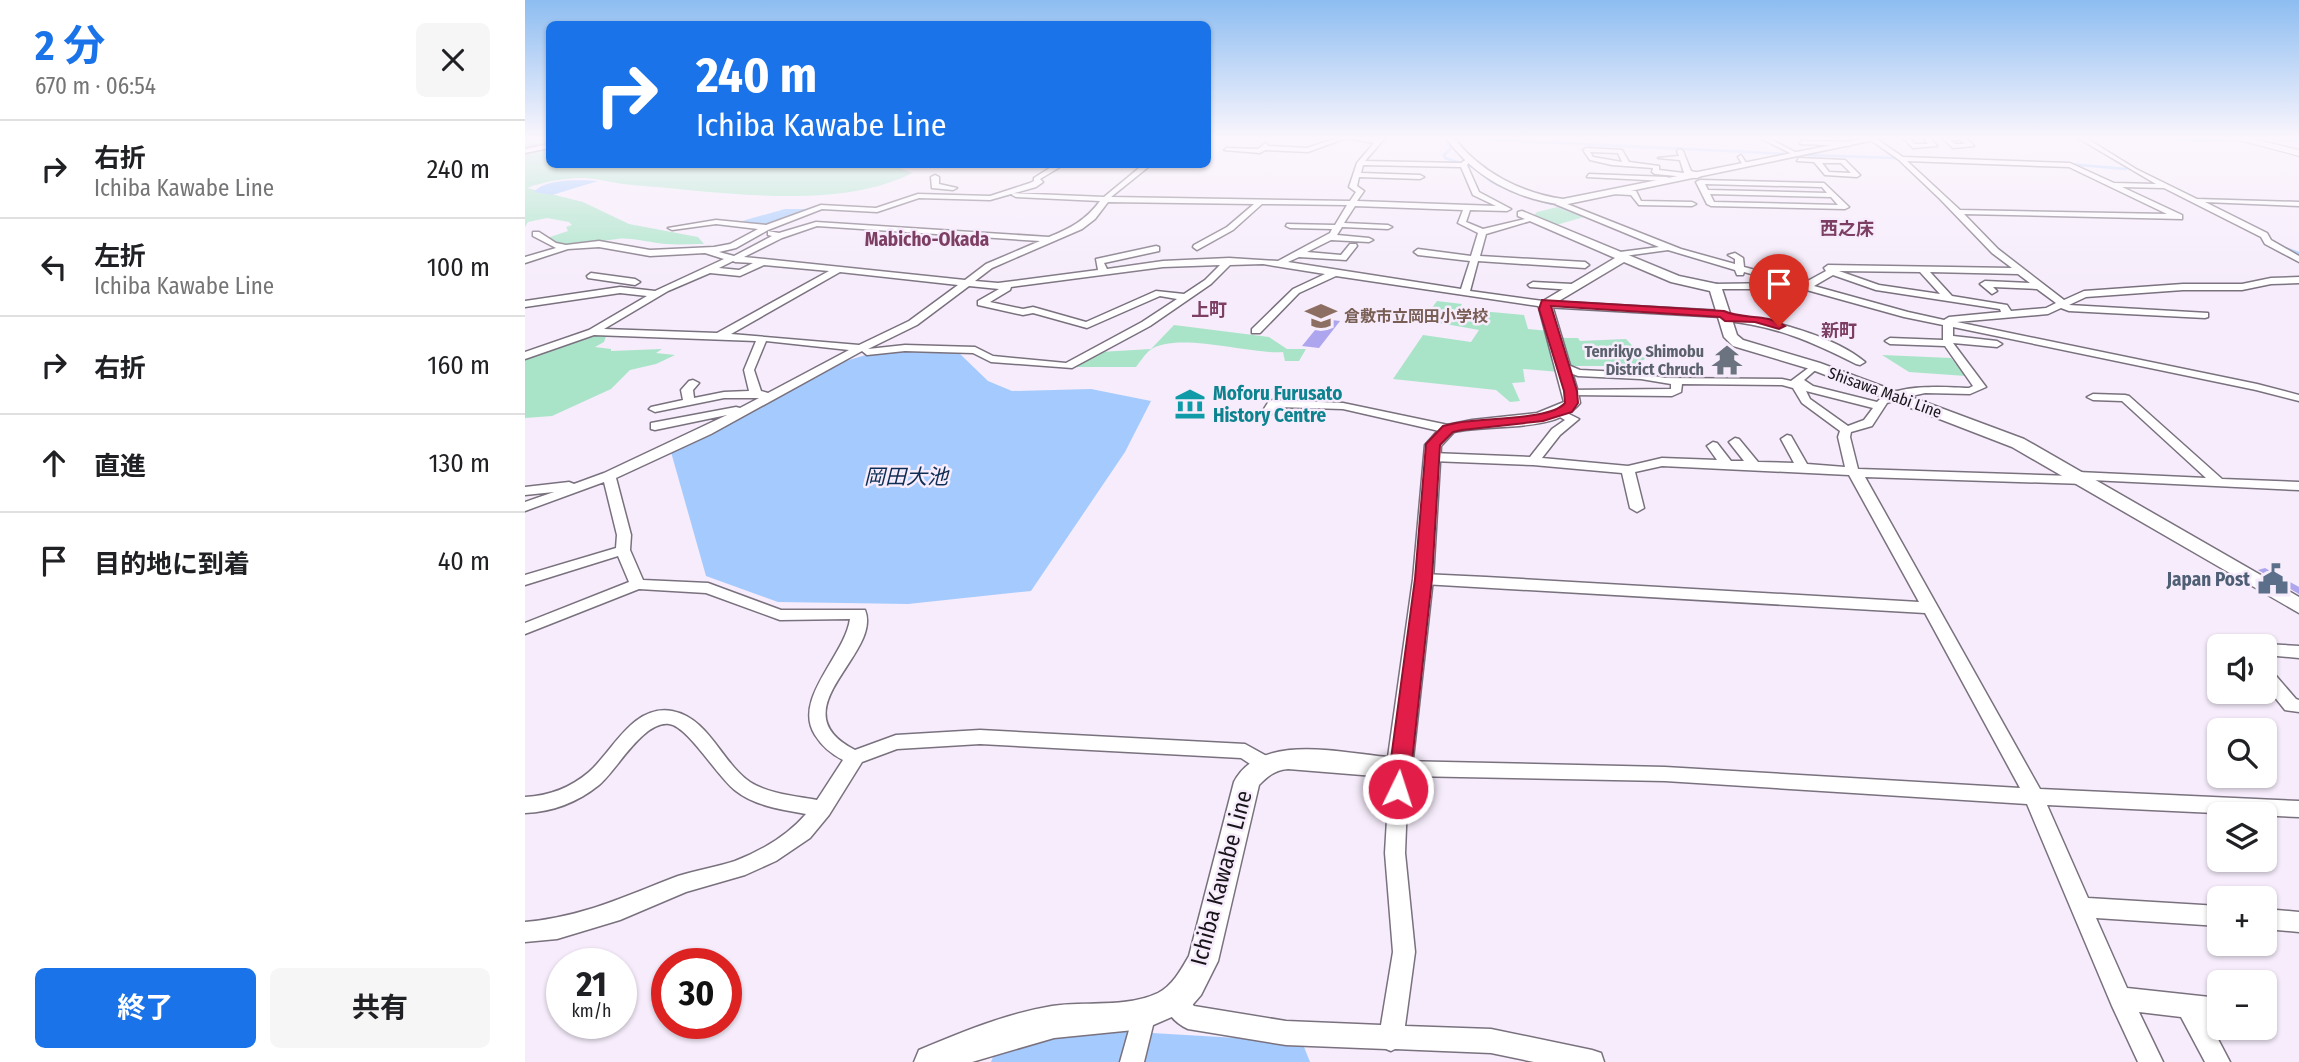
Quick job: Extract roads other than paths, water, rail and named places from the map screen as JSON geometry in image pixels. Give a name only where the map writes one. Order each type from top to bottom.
[{"type":"main road","points":[[1514,188],[1559,203]]},
{"type":"main road","points":[[1522,214],[1559,203],[1637,188]]},
{"type":"main road","points":[[1522,214],[1675,279],[1713,287]]},
{"type":"main road","points":[[1265,764],[1287,759],[1399,768],[1423,579],[1433,444],[1448,429],[1559,413],[1567,409],[1572,403],[1570,391],[1545,304],[1622,256]]},
{"type":"main road","name":"Shisawa Mabi Line","points":[[1713,287],[1716,289],[1731,337],[1738,343],[1815,366],[2002,435],[2082,478],[2299,606]]},
{"type":"main road","name":"Ichiba Kawabe Line","points":[[931,1062],[971,1044],[1052,1022],[1141,1024],[1174,1001],[1191,983],[1203,961],[1247,782],[1255,771],[1265,764]]},
{"type":"street","points":[[945,188],[1107,199],[1352,203],[1507,209]]},
{"type":"street","points":[[525,260],[568,247],[607,244],[650,253],[708,251],[727,248],[764,228],[821,207],[877,210],[918,196],[979,199],[1023,188]]},
{"type":"street","points":[[525,522],[527,506],[609,476],[707,431],[748,408],[761,395],[913,323],[999,260],[1079,227],[1092,217],[1118,188]]},
{"type":"street","points":[[1280,263],[1330,237],[1360,191],[1354,188]]},
{"type":"street","points":[[1474,188],[1476,193],[1522,214]]},
{"type":"street","points":[[1703,188],[1711,204],[1845,207],[1827,188]]},
{"type":"street","points":[[1932,188],[1994,251],[2069,308],[2205,315]]},
{"type":"street","points":[[1958,212],[2179,217],[2117,188]]},
{"type":"street","points":[[2168,188],[2265,237],[2299,259]]},
{"type":"street","points":[[1615,192],[1633,193],[1639,203],[1689,202]]},
{"type":"street","points":[[1705,192],[1834,195]]},
{"type":"street","points":[[2196,200],[2299,204]]},
{"type":"street","points":[[708,251],[763,262],[964,285],[998,286],[1103,271],[1196,253],[1238,224],[1259,203]]},
{"type":"street","points":[[1559,203],[1667,248],[1907,315],[2297,397]]},
{"type":"street","points":[[1467,208],[1462,223],[1482,232],[1534,219]]},
{"type":"street","points":[[672,228],[716,222],[764,228],[779,236]]},
{"type":"street","points":[[525,356],[593,332],[656,294],[779,236],[816,224],[1048,240]]},
{"type":"street","points":[[1290,226],[1388,227]]},
{"type":"street","points":[[1465,293],[1482,232]]},
{"type":"street","points":[[536,234],[554,245],[568,247]]},
{"type":"street","points":[[1330,237],[1369,240]]},
{"type":"street","points":[[1298,254],[1343,258],[1353,247]]},
{"type":"street","points":[[1622,256],[1667,248]]},
{"type":"street","points":[[1103,271],[1099,261],[1156,249]]},
{"type":"street","points":[[1418,252],[1474,259],[1585,265]]},
{"type":"street","points":[[1196,253],[1229,261],[1280,263],[1545,304],[1755,319],[1803,332],[1860,362]]},
{"type":"street","points":[[1732,256],[1738,258],[1739,269],[1748,287]]},
{"type":"street","points":[[832,362],[878,349],[905,348],[975,350],[991,359],[1068,366],[1146,324],[1208,282],[1229,261]]},
{"type":"street","points":[[708,270],[740,272],[763,262]]},
{"type":"street","points":[[2007,314],[2004,307],[1875,288],[1870,283],[1832,272],[1828,268],[2022,271]]},
{"type":"street","points":[[1882,268],[1903,291]]},
{"type":"street","points":[[1921,268],[1948,297]]},
{"type":"street","points":[[719,336],[838,270]]},
{"type":"street","points":[[1555,286],[1556,272]]},
{"type":"street","points":[[1713,287],[1803,286],[1832,272]]},
{"type":"street","points":[[1256,331],[1296,291],[1335,273]]},
{"type":"street","points":[[591,276],[654,285],[643,292]]},
{"type":"street","points":[[1947,325],[1957,318],[2048,311],[2090,293],[2251,286],[2271,281],[2299,280]]},
{"type":"street","points":[[1019,283],[992,294],[981,303],[1023,312]]},
{"type":"street","points":[[1992,291],[1985,284],[2042,286]]},
{"type":"street","points":[[1533,285],[1572,288]]},
{"type":"street","points":[[525,304],[620,290],[656,294]]},
{"type":"street","points":[[1006,321],[1033,310],[1087,325],[1159,292],[1183,297]]},
{"type":"street","points":[[2144,312],[2131,303],[2153,303]]},
{"type":"street","points":[[1846,430],[1868,423],[1880,405],[1895,396],[1925,390],[1970,391],[1980,387],[1948,341],[1947,325]]},
{"type":"street","points":[[593,332],[762,338],[859,348]]},
{"type":"street","points":[[761,395],[749,370],[762,338]]},
{"type":"street","points":[[1890,341],[1997,344]]},
{"type":"street","points":[[1815,366],[1797,382],[1818,392]]},
{"type":"street","points":[[1564,367],[1584,374],[1641,376],[1676,382],[1782,382],[1880,405]]},
{"type":"street","points":[[1570,391],[1672,393],[1677,390],[1676,382]]},
{"type":"street","points":[[689,401],[687,390],[693,383]]},
{"type":"street","points":[[1798,387],[1806,401],[1846,430]]},
{"type":"street","points":[[655,409],[724,395],[761,395]]},
{"type":"street","points":[[2093,397],[2126,398],[2218,482]]},
{"type":"street","points":[[1268,412],[1273,404],[1343,406],[1448,429]]},
{"type":"street","points":[[655,426],[748,408]]},
{"type":"street","points":[[1533,461],[1556,432],[1573,419],[1559,413]]},
{"type":"street","points":[[1846,430],[1844,437],[1854,472],[2034,797],[2120,998],[2151,1062]]},
{"type":"street","points":[[1787,439],[1803,467]]},
{"type":"street","points":[[1735,442],[1752,464]]},
{"type":"street","points":[[1713,446],[1726,463]]},
{"type":"street","points":[[1684,452],[1691,455],[1696,462]]},
{"type":"street","points":[[1431,457],[1533,461],[1628,470],[1653,463],[1696,462],[1854,472],[2299,486]]},
{"type":"street","points":[[1628,470],[1637,508]]},
{"type":"street","points":[[609,476],[624,535],[623,550],[637,584]]},
{"type":"street","points":[[525,491],[583,486]]},
{"type":"street","points":[[525,580],[623,550]]},
{"type":"street","points":[[1423,579],[1613,586],[1669,593],[1928,608]]},
{"type":"street","points":[[525,629],[637,584],[709,587],[780,615],[859,614],[860,623],[851,645],[815,708],[815,721],[819,730],[844,754],[855,757],[896,742],[979,737],[1245,751],[1265,764]]},
{"type":"street","points":[[2277,651],[2299,652]]},
{"type":"street","points":[[2277,688],[2291,705],[2299,706]]},
{"type":"street","points":[[525,805],[546,804],[573,793],[594,779],[634,733],[655,720],[668,717],[685,722],[716,761],[746,789],[786,802],[822,809]]},
{"type":"street","points":[[525,932],[570,925],[620,910],[683,884],[738,869],[769,855],[803,832],[822,809],[855,757]]},
{"type":"street","points":[[1391,1039],[1404,952],[1395,853],[1399,768],[1665,774],[2034,797],[2299,809]]},
{"type":"street","points":[[2081,907],[2207,915]]},
{"type":"street","points":[[2277,920],[2299,922]]},
{"type":"street","points":[[2120,998],[2207,1008]]},
{"type":"street","points":[[1174,1001],[1188,1017],[1286,1033],[1491,1041],[1592,1062]]},
{"type":"street","points":[[2188,1006],[2218,1062]]},
{"type":"street","points":[[1132,1062],[1141,1024]]},
{"type":"water","points":[[538,188],[576,188],[552,195],[534,192]]},
{"type":"water","points":[[785,209],[808,209],[764,226],[742,221]]},
{"type":"water","name":"岡田大池","points":[[879,351],[959,353],[988,381],[1012,391],[1091,389],[1151,401],[1125,452],[1031,591],[908,604],[778,602],[706,576],[671,452],[713,433],[764,402],[839,363]]},
{"type":"waterway","points":[[1505,188],[1552,204]]},
{"type":"waterway","points":[[2203,199],[2258,201]]},
{"type":"waterway","points":[[1558,206],[1583,215]]},
{"type":"waterway","points":[[2285,248],[2299,253]]},
{"type":"waterway","points":[[1672,251],[1691,257]]},
{"type":"waterway","points":[[1012,1062],[1100,1051],[1289,1062]]},
{"type":"place","name":"倉敷市立岡田小学校","points":[[1321,316]]},
{"type":"place","name":"Tenrikyo Shimobu District Chruch","points":[[1727,360]]},
{"type":"place","name":"Moforu Furusato History Centre","points":[[1190,404]]},
{"type":"place","name":"Japan Post","points":[[2273,579]]},
{"type":"district","name":"西之床","points":[[1847,229]]},
{"type":"district","name":"Mabicho-Okada","points":[[927,239]]},
{"type":"district","name":"上町","points":[[1209,310]]},
{"type":"district","name":"新町","points":[[1839,331]]}]
